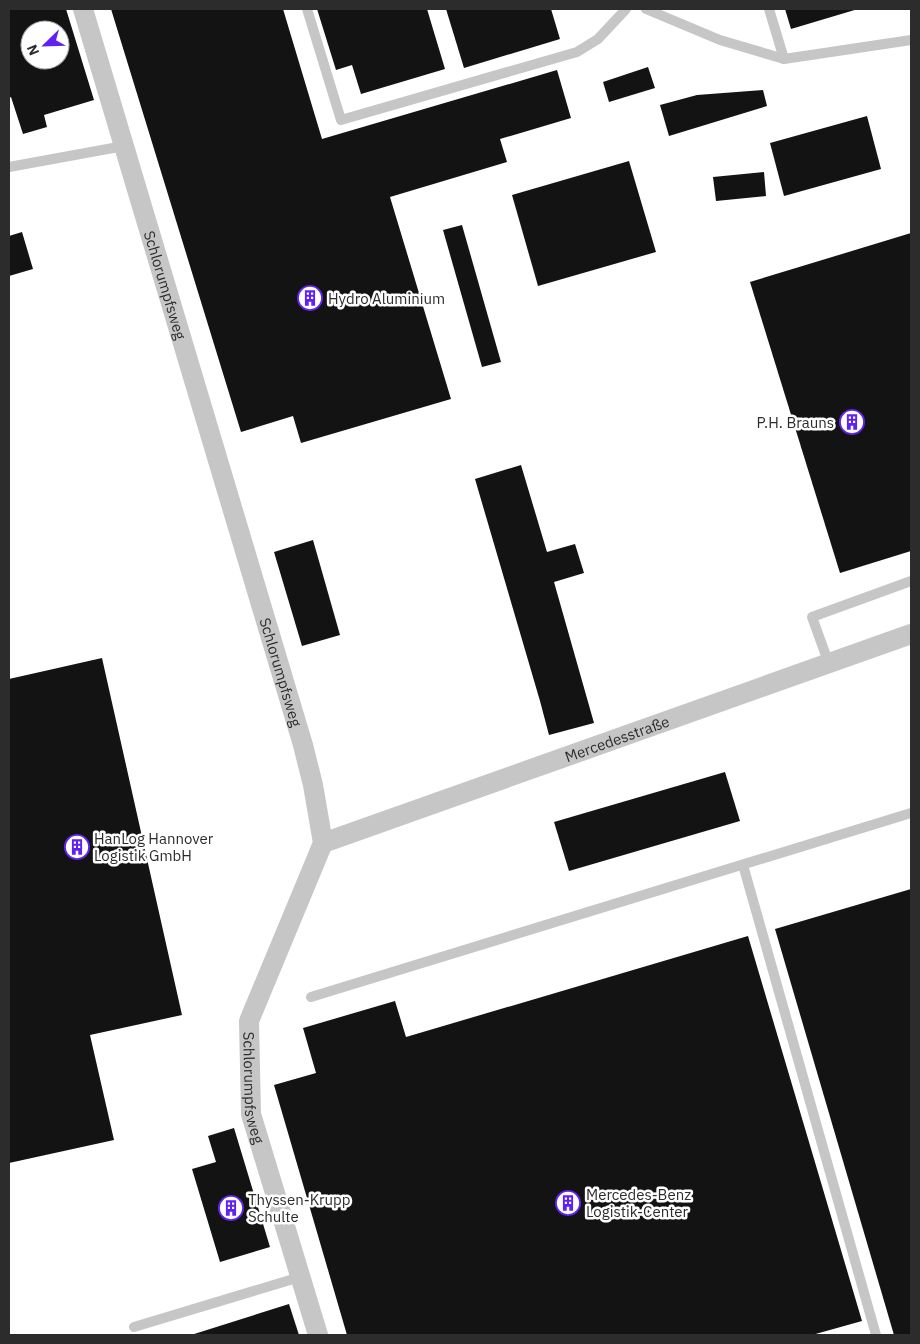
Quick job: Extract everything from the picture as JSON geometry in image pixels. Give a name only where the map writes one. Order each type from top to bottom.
[{"type":"street","name":"Schlorumpfsweg","points":[[83,9],[303,745],[313,785],[323,843],[249,1021],[251,1114],[318,1335]]},
{"type":"street","name":"Mercedesstraße","points":[[323,843],[911,634]]},
{"type":"lane","points":[[307,9],[341,120],[576,52],[598,39],[626,9]]},
{"type":"lane","points":[[646,9],[720,40],[784,59],[911,40]]},
{"type":"lane","points":[[769,9],[784,59]]},
{"type":"lane","points":[[9,167],[124,146]]},
{"type":"lane","points":[[829,664],[812,617],[911,581]]},
{"type":"lane","points":[[311,997],[911,813]]},
{"type":"lane","points":[[742,865],[876,1335]]},
{"type":"lane","points":[[134,1327],[300,1277]]},
{"type":"building","points":[[9,9],[66,9],[69,20],[20,20],[20,70],[70,70],[70,22],[94,100],[44,115],[47,127],[23,134],[11,97],[9,98]]},
{"type":"building","name":"Hydro Aluminium","points":[[111,9],[283,9],[322,139],[557,70],[571,118],[500,139],[507,162],[390,197],[451,399],[301,443],[293,416],[241,432]]},
{"type":"building","points":[[317,9],[427,9],[445,69],[361,94],[352,65],[336,70]]},
{"type":"building","points":[[446,9],[551,9],[560,39],[464,68]]},
{"type":"building","points":[[785,9],[858,9],[791,29]]},
{"type":"building","points":[[648,67],[655,88],[609,102],[603,82]]},
{"type":"building","points":[[763,90],[767,106],[669,136],[660,105],[697,95]]},
{"type":"building","points":[[867,116],[881,169],[784,196],[770,143]]},
{"type":"building","points":[[629,161],[656,252],[538,286],[512,195]]},
{"type":"building","points":[[764,172],[766,196],[716,201],[713,177]]},
{"type":"building","points":[[462,225],[501,362],[482,367],[443,230]]},
{"type":"building","points":[[22,232],[33,269],[9,276],[9,236]]},
{"type":"building","name":"P.H. Brauns","points":[[911,233],[911,551],[840,573],[750,282]]},
{"type":"building","points":[[521,465],[547,552],[575,544],[584,573],[554,582],[594,723],[549,735],[475,479]]},
{"type":"building","points":[[313,540],[340,635],[302,646],[274,552]]},
{"type":"building","name":"HanLog Hannover Logistik GmbH","points":[[102,658],[182,1015],[90,1035],[114,1140],[9,1163],[9,679]]},
{"type":"building","points":[[725,772],[740,821],[569,871],[554,822]]},
{"type":"building","points":[[911,889],[911,1335],[894,1335],[775,929]]},
{"type":"building","name":"Mercedes-Benz Logistik-Center","points":[[748,936],[862,1321],[812,1335],[347,1335],[274,1085],[316,1073],[303,1028],[395,1001],[406,1037]]},
{"type":"building","name":"Thyssen-Krupp Schulte","points":[[234,1128],[270,1247],[220,1262],[192,1169],[216,1162],[208,1136]]},
{"type":"building","points":[[289,1304],[299,1335],[191,1335]]},
{"type":"place","name":"Hydro Aluminium","points":[[310,298]]},
{"type":"place","name":"P.H. Brauns","points":[[852,422]]},
{"type":"place","name":"HanLog Hannover Logistik GmbH","points":[[77,847]]},
{"type":"place","name":"Mercedes-Benz Logistik-Center","points":[[568,1203]]},
{"type":"place","name":"Thyssen-Krupp Schulte","points":[[231,1208]]}]
